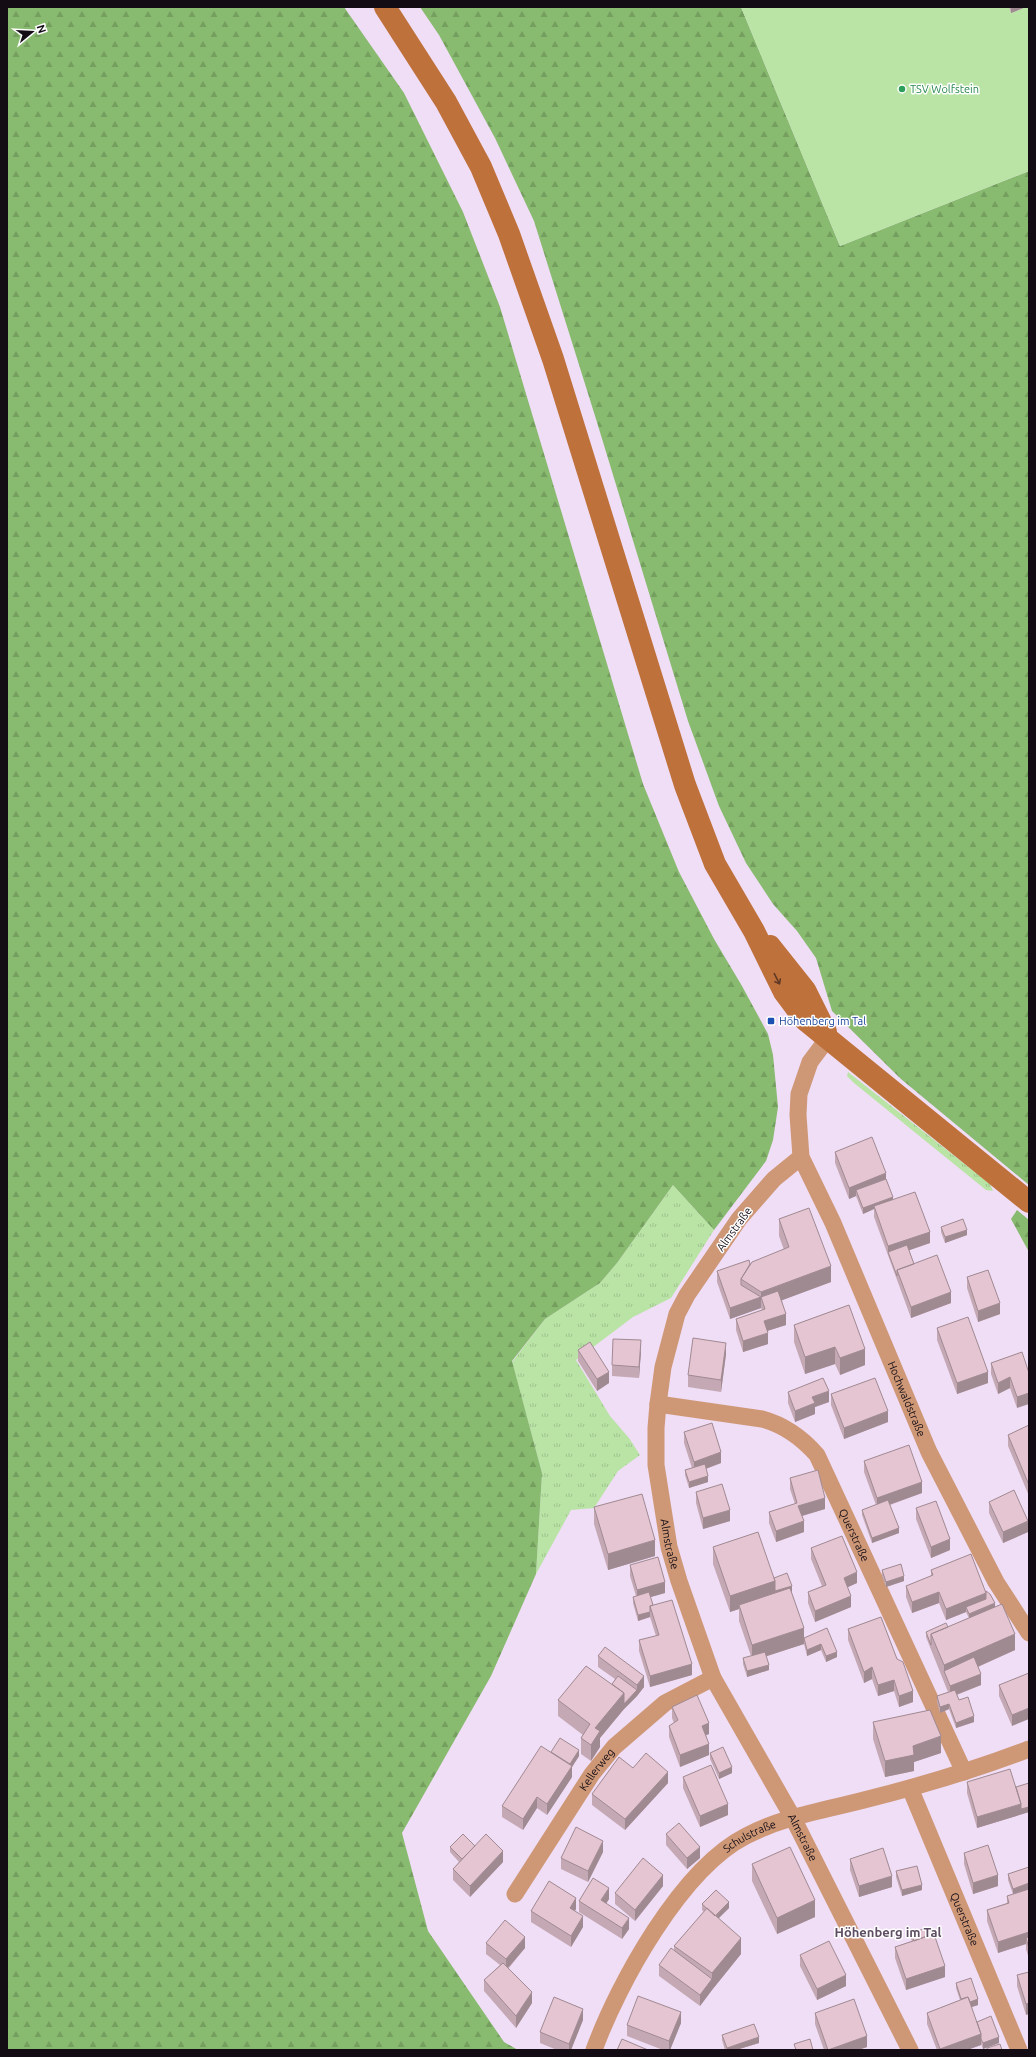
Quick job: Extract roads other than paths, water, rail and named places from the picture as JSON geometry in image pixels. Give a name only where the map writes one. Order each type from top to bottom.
[{"type":"main road","points":[[385,7],[446,102],[481,168],[509,234],[553,360],[694,812],[715,864],[754,931],[777,978],[792,1004],[805,1020],[1029,1202]]},
{"type":"street","points":[[801,1157],[798,1115],[799,1094],[810,1062],[828,1038]]},
{"type":"street","name":"Almstraße","points":[[801,1157],[774,1179],[739,1219],[687,1295],[677,1314],[670,1336],[658,1404],[656,1428],[656,1465],[669,1547],[679,1581],[713,1678],[793,1818],[910,2050]]},
{"type":"street","name":"Hochwaldstraße","points":[[801,1157],[833,1223],[929,1452],[996,1582],[1029,1633]]},
{"type":"street","name":"Querstraße","points":[[658,1404],[762,1419],[774,1423],[801,1439],[817,1455],[964,1772]]},
{"type":"street","name":"Kellerweg","points":[[515,1894],[592,1774],[614,1747],[665,1703],[713,1678]]},
{"type":"street","name":"Schulstraße","points":[[594,2050],[633,1964],[684,1891],[709,1864],[744,1837],[793,1818],[910,1788],[964,1772],[1029,1749]]},
{"type":"street","name":"Querstraße","points":[[910,1788],[1019,2050]]},
{"type":"place","name":"TSV Wolfstein","points":[[902,89]]},
{"type":"place","name":"Höhenberg im Tal","points":[[771,1021]]},
{"type":"district","name":"Höhenberg im Tal","points":[[888,1932]]}]
